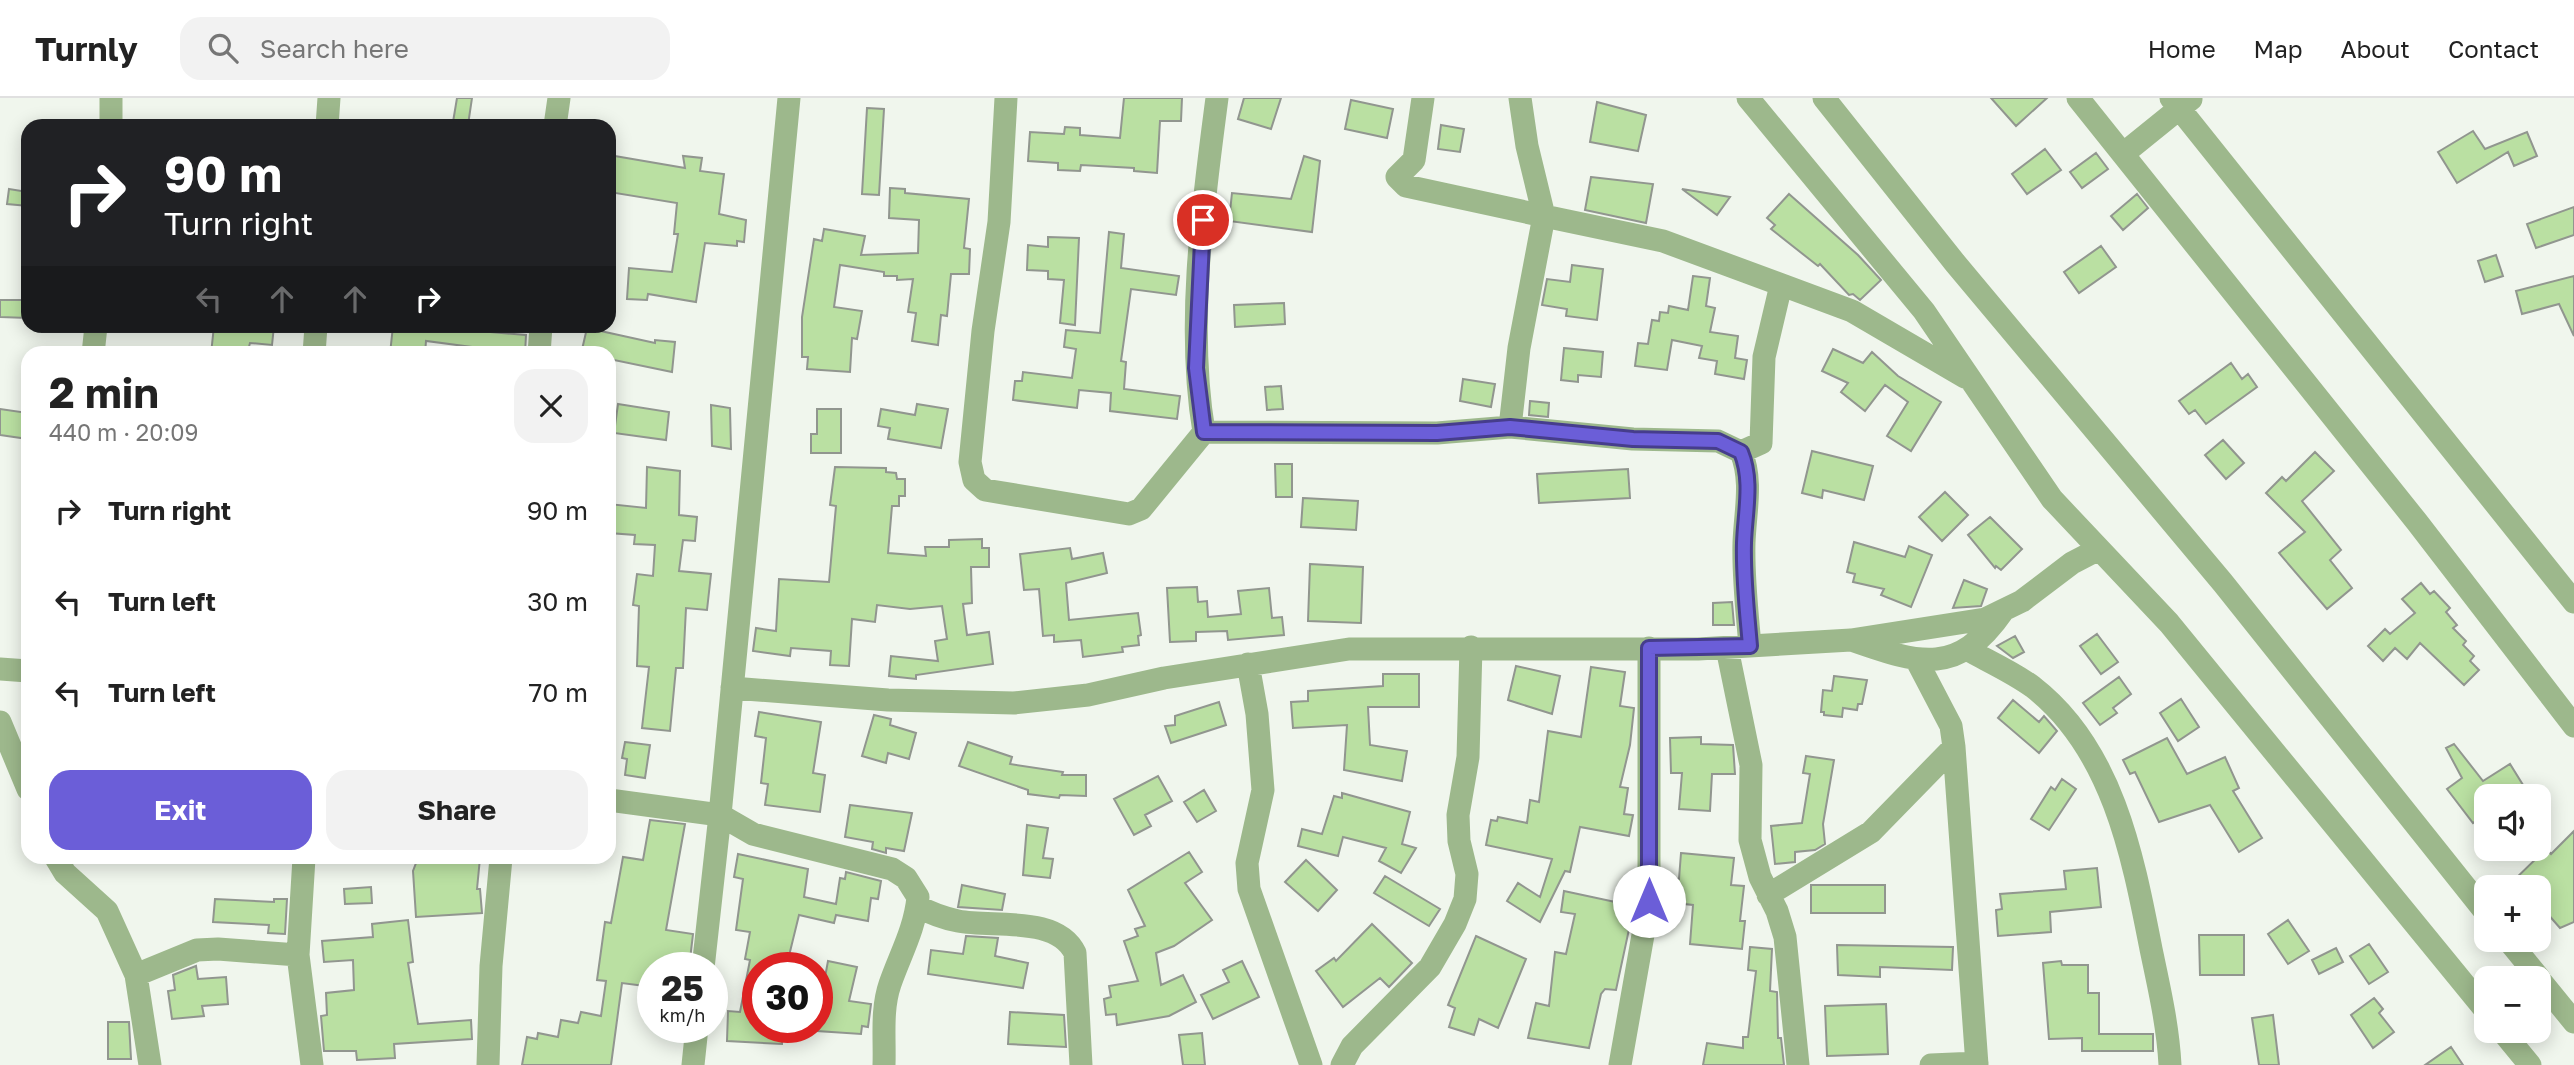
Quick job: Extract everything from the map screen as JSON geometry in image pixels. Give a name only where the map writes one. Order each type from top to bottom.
[{"type":"street","points":[[111,98],[111,119]]},
{"type":"street","points":[[328,119],[329,98]]},
{"type":"street","points":[[556,119],[559,98]]},
{"type":"street","points":[[704,952],[720,815],[789,98]]},
{"type":"street","points":[[1006,98],[999,222],[970,462],[974,480],[985,490],[1129,514],[1140,509],[1204,432]]},
{"type":"street","points":[[1204,432],[1198,399],[1197,341],[1201,244],[1217,98]]},
{"type":"street","points":[[1423,98],[1414,160],[1397,177],[1406,187],[1663,242],[1852,311],[1972,381]]},
{"type":"street","points":[[1510,427],[1519,348],[1544,216],[1527,146],[1520,98]]},
{"type":"street","points":[[1748,98],[1923,311],[2052,499],[2097,550],[2169,623],[2474,996]]},
{"type":"street","points":[[1824,98],[1955,263],[2223,583],[2474,898]]},
{"type":"street","points":[[2078,98],[2417,522],[2574,726]]},
{"type":"street","points":[[2123,154],[2181,101],[2574,602]]},
{"type":"street","points":[[1741,452],[1761,443],[1764,357],[1781,285]]},
{"type":"street","points":[[1204,432],[1437,433],[1510,427],[1633,439],[1718,441],[1741,452],[1747,466],[1748,484],[1739,647],[1751,765],[1750,840],[1785,937],[1798,1065]]},
{"type":"street","points":[[732,688],[888,700],[1014,703],[1088,695],[1248,664],[1349,649],[1739,647],[1851,640],[1985,620],[2097,550]]},
{"type":"street","points":[[1851,640],[1917,661],[1944,658],[1968,650],[1988,634],[2003,611]]},
{"type":"street","points":[[1342,1065],[1352,1046],[1430,967],[1455,924],[1465,899],[1467,874],[1459,841],[1458,815],[1468,757],[1471,648]]},
{"type":"street","points":[[1620,1065],[1649,901],[1649,648]]},
{"type":"street","points":[[1968,650],[2034,688],[2082,742],[2099,773],[2124,829],[2136,868],[2164,1014],[2170,1065]]},
{"type":"street","points":[[1917,661],[1951,726],[1977,1064],[1931,1065]]},
{"type":"street","points":[[1248,664],[1257,715],[1263,790],[1247,863],[1249,889],[1311,1065]]},
{"type":"street","points":[[0,669],[21,670]]},
{"type":"street","points":[[0,722],[21,772]]},
{"type":"street","points":[[1768,895],[1871,832],[1954,747]]},
{"type":"street","points":[[616,801],[720,815],[753,834],[892,869],[905,878],[918,897],[917,906],[904,955],[890,984],[886,1004],[884,1065]]},
{"type":"street","points":[[60,864],[65,873],[107,911],[136,975],[150,1065]]},
{"type":"street","points":[[304,864],[298,955],[312,1065]]},
{"type":"street","points":[[488,1065],[491,966],[500,864]]},
{"type":"street","points":[[917,906],[960,922],[1024,926],[1058,934],[1069,941],[1075,953],[1081,1065]]},
{"type":"street","points":[[136,975],[197,950],[298,955]]},
{"type":"street","points":[[2518,952],[2529,966]]},
{"type":"street","points":[[2551,994],[2574,1022]]},
{"type":"street","points":[[693,1065],[695,1043]]},
{"type":"street","points":[[2512,1043],[2530,1065]]},
{"type":"building","points":[[457,98],[472,98],[469,119],[454,119]]},
{"type":"building","points":[[1124,98],[1182,98],[1181,121],[1160,121],[1157,173],[1134,171],[1134,168],[1081,165],[1080,171],[1058,170],[1058,163],[1028,161],[1030,132],[1064,134],[1065,127],[1080,128],[1080,135],[1120,138]]},
{"type":"building","points":[[1244,98],[1281,98],[1271,129],[1238,119]]},
{"type":"building","points":[[1991,98],[2047,98],[2016,126]]},
{"type":"building","points":[[1351,100],[1393,109],[1387,138],[1345,129]]},
{"type":"building","points":[[1597,102],[1646,115],[1638,151],[1590,142]]},
{"type":"building","points":[[867,108],[884,109],[879,195],[862,194]]},
{"type":"building","points":[[1441,125],[1464,129],[1460,152],[1438,149]]},
{"type":"building","points":[[2473,131],[2485,149],[2527,132],[2537,156],[2514,166],[2508,152],[2457,183],[2438,152]]},
{"type":"building","points":[[2045,149],[2061,170],[2027,194],[2012,174]]},
{"type":"building","points":[[2096,153],[2108,169],[2082,188],[2070,172]]},
{"type":"building","points":[[616,156],[685,168],[683,156],[702,158],[700,171],[724,174],[719,214],[746,220],[744,242],[737,241],[737,246],[705,243],[696,302],[648,294],[647,300],[627,299],[629,268],[672,272],[678,234],[674,234],[677,203],[616,193]]},
{"type":"building","points":[[1304,156],[1320,161],[1312,232],[1229,221],[1232,193],[1291,199]]},
{"type":"building","points":[[1591,177],[1653,184],[1646,223],[1585,210]]},
{"type":"building","points":[[890,188],[905,189],[905,193],[969,199],[964,248],[970,249],[969,274],[951,274],[947,316],[941,315],[938,345],[912,341],[916,313],[908,312],[913,279],[897,280],[897,276],[884,276],[884,272],[840,265],[834,307],[862,311],[857,339],[852,338],[850,372],[807,369],[808,357],[802,357],[802,317],[814,239],[822,241],[824,229],[865,236],[861,255],[918,253],[919,220],[889,218]]},
{"type":"building","points":[[9,189],[21,191],[21,205],[7,204]]},
{"type":"building","points":[[1682,189],[1730,197],[1717,215]]},
{"type":"building","points":[[1789,194],[1858,255],[1881,280],[1860,300],[1853,294],[1849,295],[1820,264],[1818,266],[1771,229],[1775,225],[1767,218]]},
{"type":"building","points":[[2137,194],[2148,208],[2123,230],[2111,216]]},
{"type":"building","points":[[2574,207],[2574,235],[2536,248],[2527,224]]},
{"type":"building","points":[[1109,232],[1124,234],[1121,268],[1179,276],[1176,295],[1131,289],[1121,361],[1126,362],[1124,389],[1180,396],[1177,419],[1110,411],[1111,393],[1079,390],[1077,408],[1013,400],[1015,381],[1022,381],[1023,372],[1072,378],[1076,349],[1064,347],[1066,330],[1100,333]]},
{"type":"building","points":[[1048,237],[1079,238],[1075,325],[1060,323],[1064,280],[1048,279],[1048,271],[1027,270],[1028,245],[1048,247]]},
{"type":"building","points":[[2101,246],[2116,267],[2079,293],[2064,272]]},
{"type":"building","points":[[2496,255],[2503,276],[2485,282],[2478,261]]},
{"type":"building","points":[[1572,265],[1603,269],[1597,320],[1566,316],[1567,309],[1542,305],[1547,279],[1570,282]]},
{"type":"building","points":[[1693,276],[1710,278],[1706,306],[1715,308],[1710,332],[1738,336],[1735,358],[1747,360],[1744,379],[1715,374],[1717,361],[1699,358],[1702,346],[1672,340],[1667,370],[1635,366],[1638,343],[1648,344],[1652,320],[1659,321],[1660,312],[1668,313],[1669,306],[1688,310]]},
{"type":"building","points":[[2574,276],[2574,336],[2559,304],[2522,314],[2516,291]]},
{"type":"building","points":[[0,300],[21,300],[21,318],[0,317]]},
{"type":"building","points":[[1284,303],[1285,324],[1235,327],[1234,305]]},
{"type":"building","points":[[213,333],[273,333],[272,345],[250,343],[249,346],[212,346]]},
{"type":"building","points":[[392,333],[526,335],[525,346],[464,346],[426,341],[426,346],[391,346]]},
{"type":"building","points":[[586,333],[610,333],[655,343],[655,340],[675,342],[672,372],[616,360],[616,346],[583,346]]},
{"type":"building","points":[[1564,348],[1603,352],[1601,377],[1578,375],[1578,382],[1561,380]]},
{"type":"building","points":[[1833,349],[1863,363],[1872,352],[1898,376],[1941,402],[1911,451],[1887,436],[1908,402],[1885,385],[1865,411],[1841,392],[1848,383],[1822,371]]},
{"type":"building","points":[[2231,363],[2242,379],[2248,374],[2257,387],[2206,424],[2195,410],[2189,414],[2179,401]]},
{"type":"building","points":[[1463,379],[1495,384],[1491,407],[1460,401]]},
{"type":"building","points":[[1281,386],[1283,409],[1267,410],[1265,387]]},
{"type":"building","points":[[1530,401],[1549,403],[1548,417],[1529,415]]},
{"type":"building","points":[[618,404],[669,412],[666,440],[616,433]]},
{"type":"building","points":[[917,404],[948,409],[941,448],[888,439],[890,428],[878,426],[881,409],[915,415]]},
{"type":"building","points":[[711,405],[730,408],[731,449],[712,446]]},
{"type":"building","points":[[0,409],[21,412],[21,438],[0,435]]},
{"type":"building","points":[[817,409],[841,409],[841,453],[811,453],[811,434],[817,434]]},
{"type":"building","points":[[2223,440],[2244,463],[2226,479],[2205,455]]},
{"type":"building","points":[[1812,451],[1873,466],[1864,500],[1823,490],[1822,498],[1802,493]]},
{"type":"building","points":[[2315,452],[2334,471],[2302,501],[2341,550],[2330,560],[2352,588],[2327,609],[2279,553],[2305,532],[2266,493],[2282,477],[2286,481]]},
{"type":"building","points":[[1275,464],[1292,464],[1292,497],[1276,497]]},
{"type":"building","points":[[647,467],[680,471],[679,515],[697,517],[695,541],[683,540],[679,571],[711,574],[707,610],[686,608],[683,668],[676,668],[670,731],[642,728],[649,667],[637,666],[639,606],[633,605],[637,574],[653,576],[655,545],[634,544],[635,535],[616,534],[616,505],[646,508]]},
{"type":"building","points":[[835,467],[886,468],[886,472],[896,473],[897,479],[905,479],[905,496],[899,496],[899,506],[892,506],[888,553],[926,556],[925,547],[949,547],[949,540],[982,539],[982,548],[989,548],[989,567],[971,567],[972,603],[963,604],[967,635],[989,632],[993,664],[916,675],[916,679],[889,676],[891,656],[938,661],[935,641],[947,639],[942,606],[910,609],[877,605],[875,622],[852,619],[849,666],[830,665],[831,651],[791,648],[790,656],[753,651],[756,628],[776,631],[779,579],[829,582],[836,506],[830,505]]},
{"type":"building","points":[[1628,469],[1630,498],[1539,503],[1537,474]]},
{"type":"building","points":[[1945,492],[1968,515],[1942,541],[1919,517]]},
{"type":"building","points":[[1303,498],[1358,501],[1356,530],[1301,527]]},
{"type":"building","points":[[1990,517],[2022,549],[2001,570],[1996,566],[1995,568],[1968,535]]},
{"type":"building","points":[[1854,542],[1905,557],[1909,546],[1932,555],[1911,607],[1881,595],[1884,589],[1853,582],[1855,574],[1847,572]]},
{"type":"building","points":[[1070,548],[1072,559],[1103,553],[1107,573],[1066,583],[1069,620],[1138,613],[1141,635],[1138,636],[1139,645],[1122,647],[1123,652],[1083,657],[1081,640],[1054,642],[1054,635],[1043,636],[1039,589],[1024,590],[1020,554]]},
{"type":"building","points":[[1310,564],[1363,567],[1361,623],[1308,621]]},
{"type":"building","points":[[1964,580],[1987,589],[1981,606],[1953,608]]},
{"type":"building","points":[[2421,583],[2430,594],[2434,591],[2450,608],[2446,612],[2457,625],[2453,628],[2466,641],[2463,645],[2474,656],[2470,661],[2479,670],[2464,685],[2420,643],[2407,659],[2395,648],[2383,661],[2368,646],[2385,629],[2390,634],[2415,613],[2402,599]]},
{"type":"building","points":[[1197,587],[1198,602],[1207,601],[1208,617],[1241,614],[1238,591],[1269,588],[1272,618],[1282,617],[1284,635],[1228,640],[1227,631],[1196,632],[1196,641],[1170,642],[1167,588]]},
{"type":"building","points":[[1732,602],[1734,625],[1713,625],[1713,603]]},
{"type":"building","points":[[2097,634],[2118,662],[2101,674],[2080,646]]},
{"type":"building","points":[[2015,636],[2024,652],[2013,658],[1997,646]]},
{"type":"building","points":[[1516,666],[1560,676],[1552,714],[1508,700]]},
{"type":"building","points":[[1591,667],[1625,672],[1620,706],[1634,708],[1630,745],[1620,787],[1628,788],[1624,814],[1633,815],[1629,836],[1580,827],[1570,872],[1565,871],[1540,922],[1507,901],[1518,883],[1540,897],[1552,859],[1486,845],[1491,820],[1497,821],[1498,817],[1527,823],[1530,800],[1539,802],[1548,731],[1581,737]]},
{"type":"building","points":[[1383,674],[1419,674],[1419,707],[1368,707],[1370,745],[1407,751],[1402,781],[1344,770],[1347,725],[1293,728],[1291,702],[1308,701],[1308,691],[1383,686]]},
{"type":"building","points":[[1834,676],[1867,680],[1862,704],[1858,704],[1857,710],[1843,708],[1842,717],[1824,715],[1824,712],[1821,712],[1823,690],[1832,691]]},
{"type":"building","points":[[2119,677],[2131,694],[2113,708],[2117,713],[2100,725],[2083,703]]},
{"type":"building","points":[[2181,699],[2199,727],[2178,741],[2160,713]]},
{"type":"building","points":[[2013,700],[2039,722],[2044,716],[2057,731],[2039,753],[1998,718]]},
{"type":"building","points":[[1219,702],[1226,725],[1171,743],[1165,726],[1175,725],[1175,716]]},
{"type":"building","points":[[759,712],[821,722],[813,773],[825,775],[820,812],[765,805],[768,784],[761,783],[766,738],[755,736]]},
{"type":"building","points":[[874,715],[891,719],[890,725],[916,733],[909,759],[888,753],[886,763],[862,756]]},
{"type":"building","points":[[1701,737],[1701,744],[1733,745],[1735,774],[1712,774],[1710,811],[1679,809],[1682,773],[1671,773],[1670,738]]},
{"type":"building","points":[[2167,738],[2187,774],[2225,757],[2239,788],[2233,791],[2262,838],[2239,852],[2210,805],[2159,822],[2135,772],[2130,774],[2123,760]]},
{"type":"building","points":[[625,742],[650,745],[645,778],[625,775],[627,759],[622,758]]},
{"type":"building","points":[[968,742],[1012,757],[1010,764],[1063,772],[1062,775],[1086,775],[1086,796],[1060,795],[1059,798],[1028,794],[1028,790],[959,766]]},
{"type":"building","points":[[2454,744],[2483,781],[2510,764],[2522,784],[2474,784],[2473,823],[2447,789],[2462,778],[2446,748]]},
{"type":"building","points":[[1806,756],[1834,760],[1823,824],[1825,844],[1815,850],[1795,852],[1795,862],[1775,864],[1771,826],[1802,823],[1810,774],[1803,773]]},
{"type":"building","points":[[1158,776],[1172,801],[1145,815],[1151,826],[1134,835],[1114,799]]},
{"type":"building","points":[[2062,779],[2076,789],[2049,830],[2031,819],[2051,787],[2055,790]]},
{"type":"building","points":[[1204,790],[1216,811],[1197,822],[1184,802]]},
{"type":"building","points":[[1342,793],[1410,812],[1402,844],[1416,848],[1401,873],[1379,861],[1386,848],[1343,837],[1338,856],[1298,846],[1302,829],[1322,834],[1334,796],[1342,798]]},
{"type":"building","points":[[850,805],[912,813],[904,851],[886,848],[886,853],[872,849],[873,842],[845,837]]},
{"type":"building","points":[[650,820],[685,824],[666,930],[693,934],[691,952],[637,952],[637,985],[622,983],[611,1065],[522,1065],[527,1037],[537,1039],[538,1033],[558,1037],[561,1020],[578,1023],[581,1012],[601,1016],[606,981],[597,980],[605,922],[611,923],[623,857],[643,860]]},
{"type":"building","points":[[1027,825],[1048,828],[1043,858],[1053,859],[1050,878],[1023,875]]},
{"type":"building","points":[[2574,831],[2574,922],[2560,928],[2551,918],[2551,875],[2519,875],[2534,861],[2551,861],[2551,854]]},
{"type":"building","points":[[1189,852],[1202,872],[1185,883],[1212,920],[1174,946],[1156,953],[1161,985],[1183,975],[1196,1002],[1169,1016],[1117,1025],[1116,1014],[1106,1015],[1104,999],[1111,997],[1109,986],[1138,981],[1124,941],[1138,936],[1135,929],[1145,926],[1128,890]]},
{"type":"building","points":[[1681,853],[1734,858],[1731,885],[1744,886],[1740,921],[1745,921],[1742,949],[1690,944],[1693,905],[1665,902],[1667,878],[1679,879]]},
{"type":"building","points":[[738,854],[808,869],[804,897],[836,904],[840,878],[845,879],[846,872],[881,881],[878,899],[871,898],[868,921],[836,915],[834,923],[799,915],[790,952],[746,952],[750,932],[736,930],[743,879],[734,877]]},
{"type":"building","points":[[1306,860],[1337,890],[1318,911],[1285,882]]},
{"type":"building","points":[[416,864],[479,864],[477,889],[480,889],[482,913],[416,917],[413,871]]},
{"type":"building","points":[[2097,868],[2101,907],[2050,912],[2051,932],[1998,936],[1996,910],[2002,909],[2000,894],[2066,889],[2064,871]]},
{"type":"building","points":[[1385,876],[1440,909],[1429,926],[1374,893]]},
{"type":"building","points":[[962,885],[1005,894],[1002,910],[958,907]]},
{"type":"building","points":[[1811,885],[1885,885],[1885,913],[1811,913]]},
{"type":"building","points":[[371,887],[372,903],[345,904],[344,889]]},
{"type":"building","points":[[1564,891],[1634,906],[1616,990],[1605,989],[1601,994],[1589,1048],[1528,1038],[1536,1003],[1549,1006],[1555,952],[1566,954],[1575,914],[1561,912]]},
{"type":"building","points":[[215,899],[274,902],[274,899],[287,899],[285,934],[268,933],[269,925],[213,922]]},
{"type":"building","points":[[408,920],[413,962],[408,963],[418,1024],[471,1020],[472,1039],[394,1044],[395,1058],[357,1060],[356,1051],[324,1051],[321,1016],[327,1015],[326,993],[354,990],[353,960],[324,962],[322,941],[373,937],[372,924]]},
{"type":"building","points":[[2288,920],[2309,951],[2288,964],[2268,934]]},
{"type":"building","points":[[1372,924],[1412,963],[1389,987],[1380,978],[1343,1007],[1316,971],[1334,958],[1336,961]]},
{"type":"building","points":[[2199,935],[2244,935],[2244,975],[2200,975]]},
{"type":"building","points":[[966,936],[998,938],[995,956],[1028,963],[1023,988],[928,974],[931,950],[963,954]]},
{"type":"building","points":[[1476,936],[1526,959],[1498,1028],[1479,1019],[1474,1035],[1449,1027],[1455,1008],[1448,1005]]},
{"type":"building","points":[[2369,944],[2388,972],[2369,984],[2350,956]]},
{"type":"building","points":[[1837,945],[1953,947],[1952,970],[1880,967],[1880,977],[1838,975]]},
{"type":"building","points":[[1750,947],[1772,949],[1770,991],[1777,992],[1778,1038],[1781,1038],[1784,1065],[1703,1065],[1707,1043],[1743,1048],[1743,1037],[1748,1037],[1756,971],[1748,970]]},
{"type":"building","points":[[2336,948],[2343,962],[2319,974],[2312,960]]},
{"type":"building","points":[[1242,961],[1259,997],[1213,1019],[1201,995],[1229,982],[1223,970]]},
{"type":"building","points":[[2061,961],[2062,965],[2088,965],[2088,993],[2099,993],[2099,1034],[2153,1034],[2153,1051],[2082,1051],[2082,1038],[2049,1039],[2043,963]]},
{"type":"building","points":[[833,962],[857,967],[849,1001],[871,1004],[868,1027],[862,1026],[861,1034],[833,1032]]},
{"type":"building","points":[[196,966],[198,979],[226,977],[228,1004],[202,1006],[204,1016],[172,1019],[168,991],[175,990],[173,975]]},
{"type":"building","points":[[2374,998],[2383,1009],[2379,1013],[2394,1032],[2373,1048],[2351,1015]]},
{"type":"building","points":[[742,1002],[742,1042],[728,1041],[728,1011],[740,1012]]},
{"type":"building","points":[[1886,1004],[1888,1054],[1827,1056],[1825,1006]]},
{"type":"building","points":[[1010,1012],[1064,1015],[1066,1047],[1008,1044]]},
{"type":"building","points":[[2273,1015],[2279,1065],[2259,1065],[2252,1018]]},
{"type":"building","points":[[108,1022],[129,1022],[131,1059],[108,1059]]},
{"type":"building","points":[[1202,1033],[1205,1065],[1183,1065],[1179,1035]]},
{"type":"building","points":[[2451,1047],[2463,1065],[2425,1065]]},
{"type":"route","points":[[1203,220],[1196,368],[1204,432],[1437,433],[1475,432],[1510,427],[1633,439],[1718,441],[1741,452],[1747,466],[1748,484],[1744,581],[1750,646],[1649,648],[1649,901]]}]
